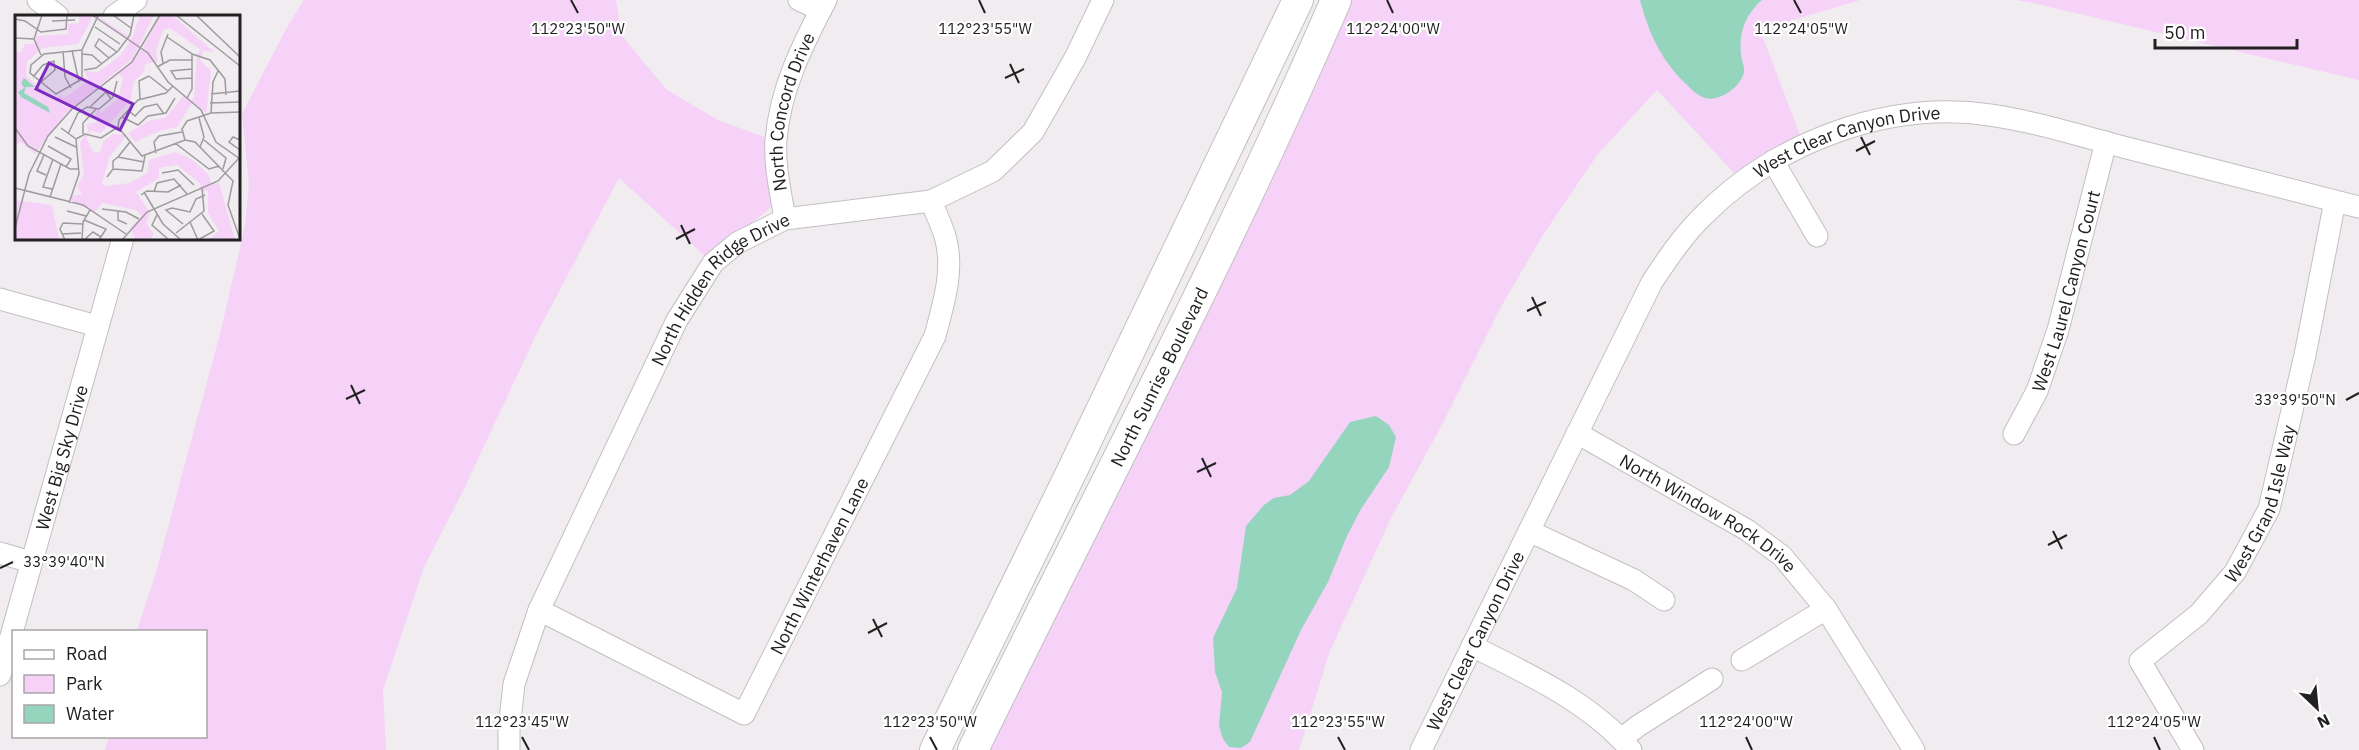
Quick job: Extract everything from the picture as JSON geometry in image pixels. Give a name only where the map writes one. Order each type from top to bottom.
[{"type":"street","points":[[38,0],[57,15]]},
{"type":"street","points":[[115,15],[136,0]]},
{"type":"street","name":"North Concord Drive","points":[[785,219],[776,142],[781,104],[800,50],[823,5],[799,0]]},
{"type":"street","name":"North Hidden Ridge Drive","points":[[509,750],[514,684],[539,610],[677,320],[713,263],[737,243],[785,219],[931,201],[993,171],[1033,132],[1075,58],[1103,0]]},
{"type":"street","name":"North Sunrise Boulevard","points":[[935,750],[1075,465],[1298,0]]},
{"type":"street","name":"North Sunrise Boulevard","points":[[973,750],[1101,498],[1270,150],[1336,0]]},
{"type":"street","name":"West Clear Canyon Drive","points":[[1420,750],[1652,282],[1682,238],[1706,213],[1747,178],[1773,161],[1850,126],[1934,112],[1989,115],[2106,142],[2359,207]]},
{"type":"street","name":"West Laurel Canyon Court","points":[[2014,434],[2037,391],[2058,330],[2106,142]]},
{"type":"street","points":[[1773,161],[1817,236]]},
{"type":"street","name":"North Winterhaven Lane","points":[[539,610],[744,714],[935,336],[946,295],[948,270],[946,241],[931,201]]},
{"type":"street","name":"West Grand Isle Way","points":[[2193,750],[2140,662],[2199,614],[2235,572],[2269,509],[2305,355],[2335,201]]},
{"type":"street","name":"West Big Sky Drive","points":[[12,630],[122,240]]},
{"type":"street","points":[[0,299],[97,326]]},
{"type":"street","name":"North Window Rock Drive","points":[[1576,433],[1747,530],[1782,556],[1826,609],[1906,747]]},
{"type":"street","name":"West Clear Canyon Drive","points":[[1529,531],[1634,580],[1664,600]]},
{"type":"street","points":[[0,553],[31,562]]},
{"type":"street","points":[[1742,660],[1826,609]]},
{"type":"street","name":"West Big Sky Drive","points":[[0,675],[12,631]]},
{"type":"street","points":[[1472,646],[1540,680],[1598,718],[1626,744],[1638,726],[1712,679]]},
{"type":"green space","points":[[304,0],[616,0],[622,36],[667,90],[718,120],[767,138],[772,206],[705,256],[619,178],[537,333],[464,489],[424,567],[383,690],[386,750],[105,750],[109,738],[207,738],[207,630],[137,630],[156,572],[221,330],[245,226],[249,184],[242,114],[286,29]]},
{"type":"green space","points":[[1348,0],[1860,0],[1760,30],[1800,135],[1767,151],[1734,173],[1657,90],[1597,155],[1543,235],[1502,305],[1445,419],[1391,518],[1330,651],[1299,750],[985,750]]},
{"type":"green space","points":[[2015,0],[2359,0],[2359,80],[2033,3]]},
{"type":"water","points":[[1640,0],[1762,0],[1747,18],[1742,31],[1741,54],[1744,70],[1739,83],[1729,92],[1711,99],[1693,90],[1677,75],[1663,56],[1647,24]]},
{"type":"water","points":[[1376,416],[1389,425],[1396,437],[1389,467],[1361,509],[1347,536],[1328,582],[1301,630],[1250,742],[1241,748],[1229,747],[1223,739],[1219,726],[1222,692],[1215,672],[1213,638],[1237,588],[1246,526],[1264,505],[1274,498],[1290,495],[1309,481],[1350,422]]}]
